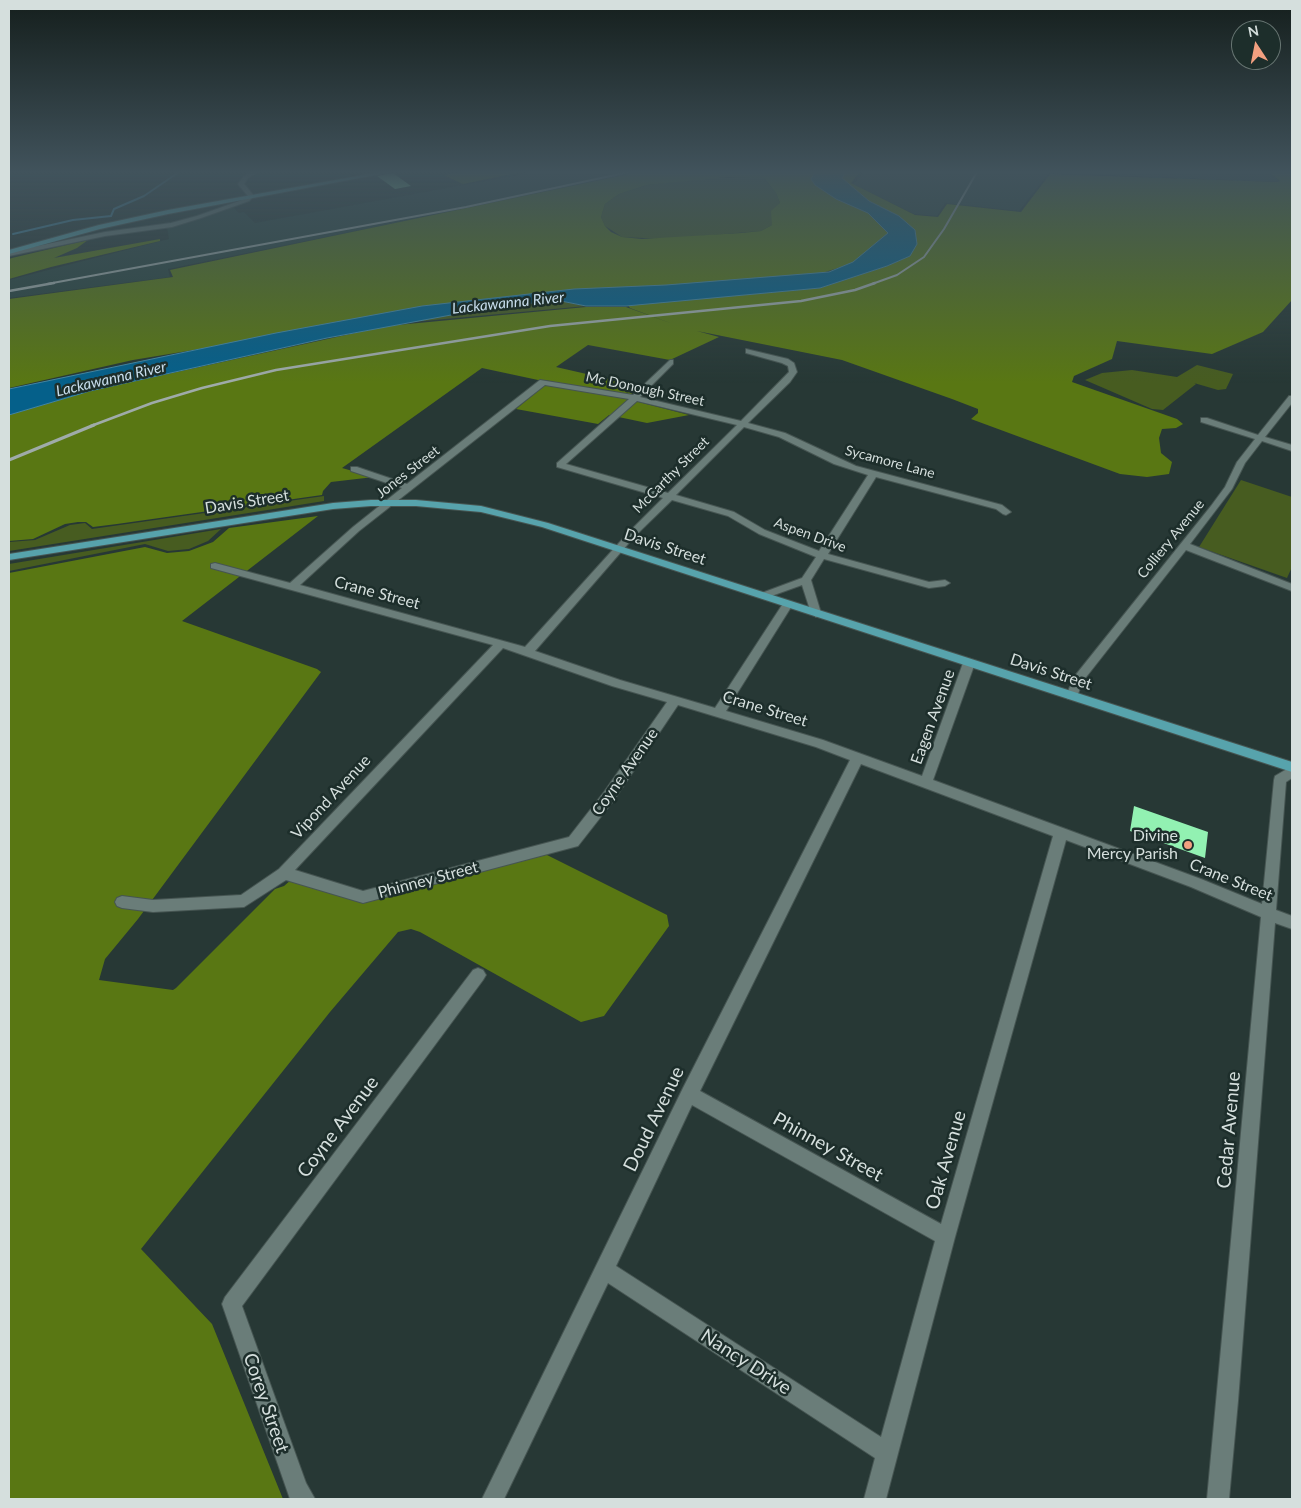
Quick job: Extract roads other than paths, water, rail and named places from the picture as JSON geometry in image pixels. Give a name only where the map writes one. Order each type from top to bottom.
[{"type":"main road","points":[[9,253],[46,242]]},
{"type":"main road","name":"Davis Street","points":[[9,557],[308,509],[390,502],[446,504],[498,512],[1292,767]]},
{"type":"street","points":[[9,253],[63,242]]},
{"type":"street","name":"McCarthy Street","points":[[527,652],[618,549],[794,372],[791,365],[748,351]]},
{"type":"street","points":[[635,398],[670,362]]},
{"type":"street","name":"Mc Donough Street","points":[[543,382],[635,398],[741,425]]},
{"type":"street","name":"Jones Street","points":[[292,587],[356,529],[543,382]]},
{"type":"street","name":"Aspen Drive","points":[[635,398],[560,465],[731,514],[762,532],[820,555],[929,585],[945,583]]},
{"type":"street","name":"Colliery Avenue","points":[[1072,696],[1078,680],[1230,487],[1241,462],[1292,398]]},
{"type":"street","points":[[1204,420],[1292,448]]},
{"type":"street","name":"Sycamore Lane","points":[[741,425],[782,435],[837,462],[999,507],[1006,512]]},
{"type":"street","points":[[354,469],[410,488]]},
{"type":"street","points":[[763,596],[806,580],[820,555],[874,473]]},
{"type":"street","points":[[1183,545],[1292,588]]},
{"type":"street","name":"Crane Street","points":[[215,566],[501,643],[616,683],[819,743],[1196,883],[1292,923]]},
{"type":"street","points":[[806,580],[816,613]]},
{"type":"street","points":[[719,712],[788,604]]},
{"type":"street","name":"Vipond Avenue","points":[[122,902],[153,906],[244,901],[284,873],[501,643]]},
{"type":"street","name":"Eagen Avenue","points":[[926,783],[969,663]]},
{"type":"street","name":"Coyne Avenue","points":[[573,842],[609,796],[675,700]]},
{"type":"street","name":"Doud Avenue","points":[[493,1499],[689,1094],[857,758]]},
{"type":"street","name":"Cedar Avenue","points":[[1218,1499],[1228,1402],[1280,780],[1292,771]]},
{"type":"street","name":"Oak Avenue","points":[[875,1499],[946,1237],[1061,833]]},
{"type":"street","name":"Phinney Street","points":[[284,873],[363,898],[573,842]]},
{"type":"street","name":"Coyne Avenue","points":[[232,1304],[478,974]]},
{"type":"street","name":"Phinney Street","points":[[689,1094],[946,1237]]},
{"type":"street","name":"Nancy Drive","points":[[605,1270],[888,1454]]},
{"type":"street","name":"Corey Street","points":[[232,1304],[297,1490],[304,1499]]},
{"type":"water","name":"Lackawanna River","points":[[877,242],[917,242],[910,256],[887,266],[820,288],[626,306],[586,306],[556,300],[478,310],[327,338],[90,391],[9,415],[9,389],[276,333],[422,306],[574,289],[666,285],[829,272],[853,262]]},
{"type":"railway","points":[[47,284],[274,242]]},
{"type":"railway","points":[[872,284],[897,275],[924,257],[934,242]]},
{"type":"railway","points":[[9,291],[54,283]]},
{"type":"railway","points":[[91,426],[152,403],[202,388],[276,370],[550,326],[801,301],[855,290],[875,283]]},
{"type":"railway","points":[[9,460],[94,425]]},
{"type":"place","name":"Divine Mercy Parish","points":[[1188,845]]}]
